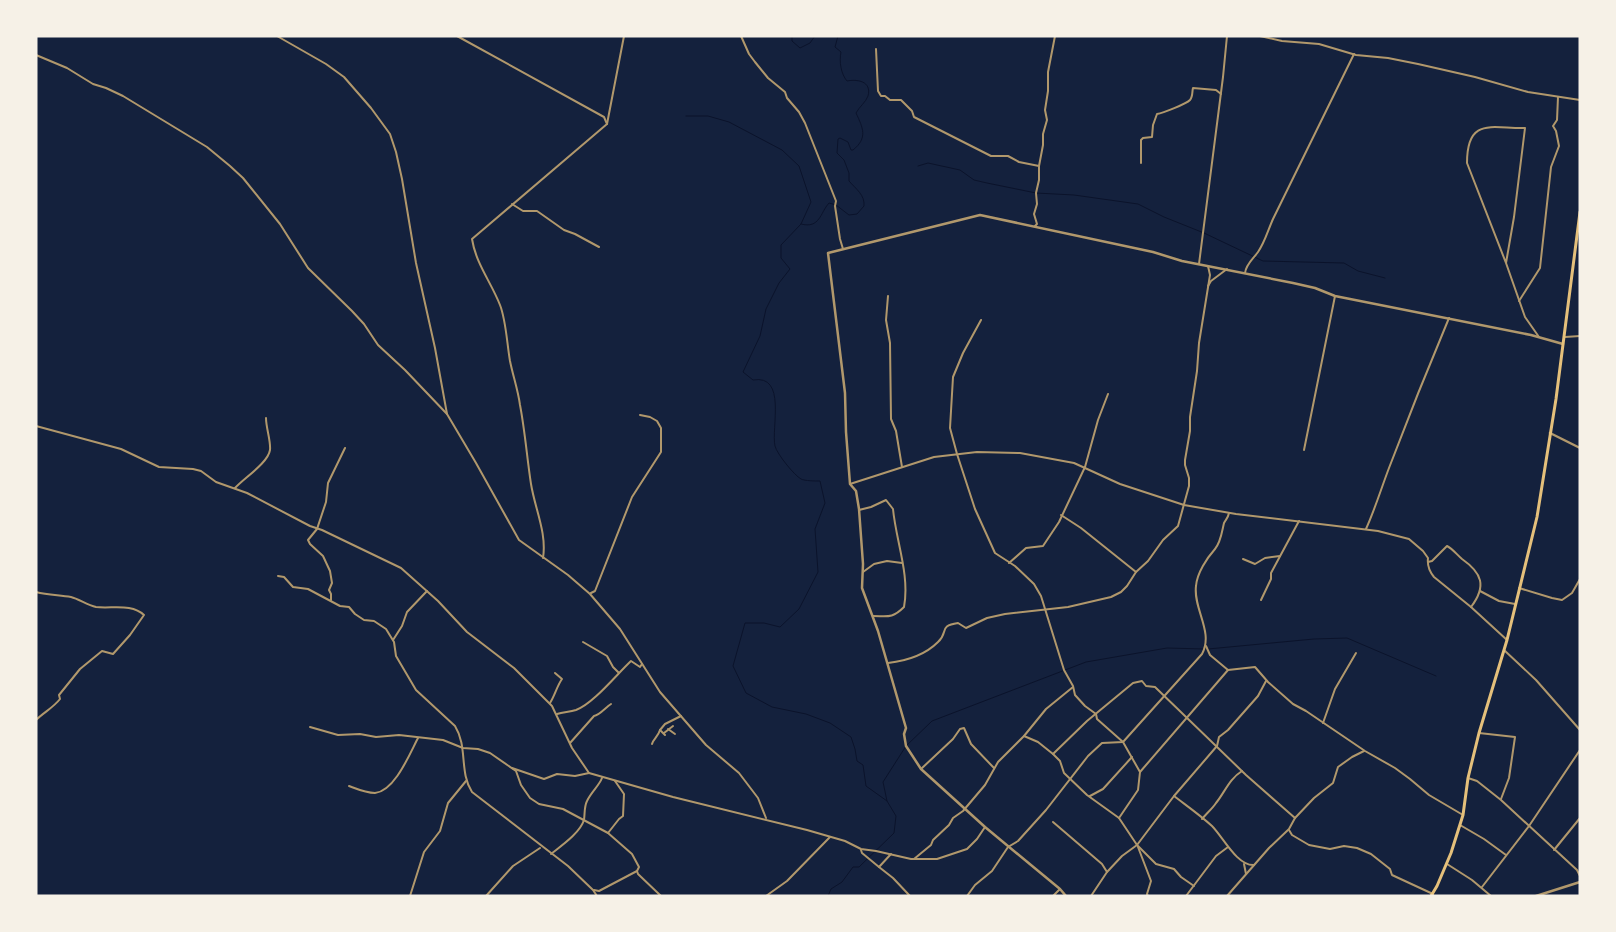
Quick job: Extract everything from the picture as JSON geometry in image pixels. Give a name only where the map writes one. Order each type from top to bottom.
[{"type":"main road","points":[[1433,895],[1447,864],[1463,815],[1468,778],[1479,733],[1504,650],[1537,517],[1556,399],[1580,215]]},
{"type":"street","points":[[277,36],[326,64],[344,77],[371,108],[390,134],[402,179],[416,263],[435,348],[446,414]]},
{"type":"street","points":[[457,36],[604,117],[607,124]]},
{"type":"street","points":[[543,558],[543,535],[531,484],[520,406],[501,306],[481,269],[474,252],[472,239],[607,124],[624,36]]},
{"type":"street","points":[[741,36],[749,54],[768,78],[785,92],[787,98],[799,112],[805,123],[836,201],[838,230],[843,250]]},
{"type":"street","points":[[1035,226],[1034,214],[1037,204],[1036,193],[1039,180],[1039,166],[1043,134],[1047,120],[1045,110],[1048,72],[1054,36]]},
{"type":"street","points":[[1199,264],[1227,36]]},
{"type":"street","points":[[1260,36],[1282,41],[1319,44],[1354,54],[1418,64],[1476,77],[1528,92],[1580,100]]},
{"type":"street","points":[[876,49],[878,91],[881,96],[885,96],[890,100],[901,100],[914,117],[991,156],[1008,156],[1018,162],[1039,166]]},
{"type":"street","points":[[1245,274],[1246,269],[1258,253],[1354,54]]},
{"type":"street","points":[[36,55],[67,68],[93,84],[123,96],[207,148],[243,178],[280,224],[308,268],[352,311],[378,344],[446,414],[519,540],[568,575],[590,594],[620,629],[660,692],[706,746],[739,774],[758,798],[766,819]]},
{"type":"street","points":[[1141,162],[1141,140],[1152,137],[1153,125],[1157,114],[1189,101],[1193,88],[1216,90],[1221,94]]},
{"type":"street","points":[[1518,302],[1540,268],[1551,167],[1559,146],[1553,126],[1557,120],[1556,105],[1558,97]]},
{"type":"street","points":[[1506,263],[1514,217],[1525,128],[1493,126],[1485,127],[1472,136],[1467,148],[1467,163],[1506,263],[1518,302],[1525,317],[1539,337]]},
{"type":"street","points":[[512,204],[523,211],[538,211],[564,230],[599,247]]},
{"type":"street","points":[[1066,896],[1032,864],[1008,847],[964,809],[921,769],[906,746],[904,734],[906,728],[888,663],[862,588],[863,572],[859,510],[856,491],[850,484],[845,393],[828,253],[980,215],[1315,288],[1335,296],[1449,318],[1563,344]]},
{"type":"street","points":[[888,663],[922,654],[938,642],[946,626],[949,624],[960,623],[966,628],[996,616],[1022,611],[1045,610],[1111,597],[1121,592],[1127,586],[1136,572],[1148,561],[1166,537],[1176,529],[1186,500],[1189,478],[1184,465],[1210,274],[1208,266]]},
{"type":"street","points":[[1208,287],[1211,281],[1227,269]]},
{"type":"street","points":[[888,296],[886,320],[890,343],[892,419],[902,467]]},
{"type":"street","points":[[1304,450],[1335,296]]},
{"type":"street","points":[[1366,529],[1449,318]]},
{"type":"street","points":[[981,320],[962,353],[953,377],[950,428],[956,454],[975,508],[995,553],[1026,575],[1041,596],[1064,670],[1073,686],[1074,695],[1096,714],[1097,719],[1122,742],[1140,772],[1138,790],[1119,818]]},
{"type":"street","points":[[1564,337],[1580,336]]},
{"type":"street","points":[[1009,563],[1026,548],[1043,546],[1052,534],[1075,491],[1085,467],[1098,420],[1108,394]]},
{"type":"street","points":[[590,594],[595,590],[632,497],[662,452],[661,428],[657,421],[650,417],[640,416]]},
{"type":"street","points":[[235,488],[266,460],[270,450],[266,418]]},
{"type":"street","points":[[36,426],[121,449],[158,467],[201,471],[216,482],[235,488],[401,568],[427,591],[467,632],[514,668],[550,703],[570,742],[589,773]]},
{"type":"street","points":[[1550,433],[1580,448]]},
{"type":"street","points":[[331,600],[329,590],[332,583],[331,575],[323,556],[308,540],[317,529],[326,502],[328,483],[345,448]]},
{"type":"street","points":[[850,484],[875,478],[923,459],[956,454],[1012,452],[1036,455],[1085,467],[1120,484],[1184,506],[1378,531],[1409,539],[1428,558],[1427,562],[1430,572],[1434,577],[1506,640]]},
{"type":"street","points":[[859,510],[872,507],[886,500],[888,501],[893,509],[902,563],[906,599],[904,607],[890,617],[873,616]]},
{"type":"street","points":[[1228,670],[1210,655],[1206,646],[1205,630],[1195,596],[1198,575],[1217,546],[1229,513]]},
{"type":"street","points":[[1061,515],[1081,528],[1136,572]]},
{"type":"street","points":[[1260,600],[1271,580],[1271,573],[1299,521]]},
{"type":"street","points":[[1427,562],[1432,561],[1450,546],[1460,558],[1477,570],[1480,580],[1480,591],[1471,608]]},
{"type":"street","points":[[1243,559],[1255,564],[1265,558],[1280,556]]},
{"type":"street","points":[[863,572],[874,564],[885,561],[902,563]]},
{"type":"street","points":[[278,576],[284,577],[293,587],[308,589],[340,606],[349,607],[364,620],[374,621],[386,629],[392,640],[396,656],[416,690],[455,726],[464,748],[466,781],[472,792],[574,872],[597,896]]},
{"type":"street","points":[[1519,588],[1562,600],[1572,593],[1580,579]]},
{"type":"street","points":[[392,640],[402,626],[407,612],[427,591]]},
{"type":"street","points":[[1480,591],[1499,601],[1515,604]]},
{"type":"street","points":[[36,592],[72,598],[96,607],[121,606],[141,612],[144,615],[113,654],[102,651],[80,669],[59,695],[60,699],[51,710],[36,720]]},
{"type":"street","points":[[583,642],[607,656],[619,673]]},
{"type":"street","points":[[967,896],[975,885],[992,870],[1008,847],[1018,841],[1088,756],[1102,743],[1122,742],[1202,654],[1206,646]]},
{"type":"street","points":[[1504,650],[1536,680],[1580,730]]},
{"type":"street","points":[[1323,723],[1335,689],[1356,653]]},
{"type":"street","points":[[557,714],[576,710],[589,701],[631,662],[640,667],[642,664]]},
{"type":"street","points":[[1140,772],[1228,670],[1255,667],[1266,680],[1293,704],[1403,774],[1429,795],[1463,815]]},
{"type":"street","points":[[550,703],[557,692],[558,683],[562,679],[555,674]]},
{"type":"street","points":[[1091,896],[1107,872],[1122,856],[1138,845],[1174,796],[1217,746],[1220,736],[1228,730],[1258,696],[1266,680]]},
{"type":"street","points":[[1053,754],[1060,745],[1133,683],[1142,681],[1146,686],[1155,687],[1242,771],[1296,818]]},
{"type":"street","points":[[914,859],[964,809],[985,785],[1002,758],[1024,736],[1046,709],[1073,686]]},
{"type":"street","points":[[570,742],[594,716],[611,704]]},
{"type":"street","points":[[652,744],[652,741],[658,736],[665,724],[681,716]]},
{"type":"street","points":[[660,730],[665,734],[672,726]]},
{"type":"street","points":[[310,727],[338,735],[360,734],[376,737],[399,735],[443,740],[464,748],[478,748],[490,753],[499,761],[512,768],[544,779],[557,774],[575,776],[589,773],[766,819],[830,837],[861,849],[914,859],[936,859],[967,849],[985,827]]},
{"type":"street","points":[[921,769],[953,739],[960,728],[964,728],[971,744],[994,768]]},
{"type":"street","points":[[668,729],[675,734]]},
{"type":"street","points":[[1479,733],[1515,737],[1509,778],[1501,800]]},
{"type":"street","points":[[1024,736],[1038,742],[1053,754],[1060,761],[1064,773],[1089,797],[1119,818],[1138,845],[1156,864],[1174,868],[1180,877],[1194,886]]},
{"type":"street","points":[[349,786],[364,792],[378,793],[403,768],[418,738]]},
{"type":"street","points":[[1482,887],[1529,826],[1580,750]]},
{"type":"street","points":[[1226,896],[1269,848],[1289,829],[1314,798],[1333,783],[1338,767],[1365,751]]},
{"type":"street","points":[[1089,797],[1103,788],[1132,757]]},
{"type":"street","points":[[512,768],[517,772],[521,785],[530,798],[539,804],[563,809],[608,834],[635,858],[639,867],[637,871],[599,891],[593,890]]},
{"type":"street","points":[[1202,819],[1217,802],[1227,785],[1242,771]]},
{"type":"street","points":[[551,854],[569,840],[584,821],[584,810],[587,800],[600,783],[602,777]]},
{"type":"street","points":[[1468,778],[1477,781],[1501,800],[1577,870],[1580,876]]},
{"type":"street","points":[[608,834],[623,816],[624,794],[615,780]]},
{"type":"street","points":[[410,896],[424,852],[440,831],[448,803],[466,781]]},
{"type":"street","points":[[1174,796],[1213,828],[1228,848],[1244,862],[1255,865]]},
{"type":"street","points":[[1554,850],[1580,818]]},
{"type":"street","points":[[1053,822],[1102,864],[1107,872]]},
{"type":"street","points":[[1460,825],[1506,855]]},
{"type":"street","points":[[1289,829],[1292,835],[1301,842],[1310,845],[1330,849],[1344,846],[1357,848],[1370,854],[1390,869],[1392,875],[1433,895]]},
{"type":"street","points":[[766,896],[787,881],[830,837]]},
{"type":"street","points":[[1138,845],[1150,881],[1147,895]]},
{"type":"street","points":[[486,896],[513,866],[540,847]]},
{"type":"street","points":[[1186,896],[1216,856],[1228,848]]},
{"type":"street","points":[[861,849],[862,853],[893,878],[910,896]]},
{"type":"street","points":[[879,867],[890,854]]},
{"type":"street","points":[[1244,862],[1246,874]]},
{"type":"street","points":[[1447,864],[1482,887],[1492,896]]},
{"type":"street","points":[[637,871],[661,896]]},
{"type":"street","points":[[1536,896],[1580,882]]},
{"type":"street","points":[[1053,896],[1060,889]]},
{"type":"waterway","points":[[792,36],[792,41],[800,48],[810,43],[815,36]]},
{"type":"waterway","points":[[801,224],[807,225],[816,222],[829,203],[836,205],[849,215],[857,214],[864,206],[862,195],[849,181],[849,173],[844,160],[837,153],[838,139],[840,138],[848,142],[851,150],[858,146],[861,141],[863,133],[856,113],[867,98],[869,91],[863,82],[847,81],[843,75],[840,60],[841,52],[835,47],[838,36]]},
{"type":"waterway","points":[[686,116],[708,116],[729,122],[782,150],[799,166],[811,202],[801,224],[781,245],[781,258],[790,269],[779,283],[766,309],[760,336],[743,372],[753,380],[764,380],[770,385],[774,394],[775,404],[775,446],[782,459],[801,479],[820,481],[825,503],[815,529],[818,572],[799,609],[780,627],[764,623],[745,623],[733,666],[746,693],[772,707],[806,714],[830,723],[851,737],[857,761],[863,765],[866,786],[887,801]]},
{"type":"waterway","points":[[918,166],[928,163],[960,170],[974,180],[1036,193],[1074,195],[1138,204],[1263,261],[1344,263],[1358,271],[1385,278]]},
{"type":"waterway","points":[[1208,649],[1314,639],[1347,638],[1436,676]]},
{"type":"waterway","points":[[828,896],[831,889],[842,882],[853,867],[859,867],[894,833],[896,816],[887,801],[883,782],[906,746],[932,721],[1086,662],[1167,648],[1204,649]]}]
